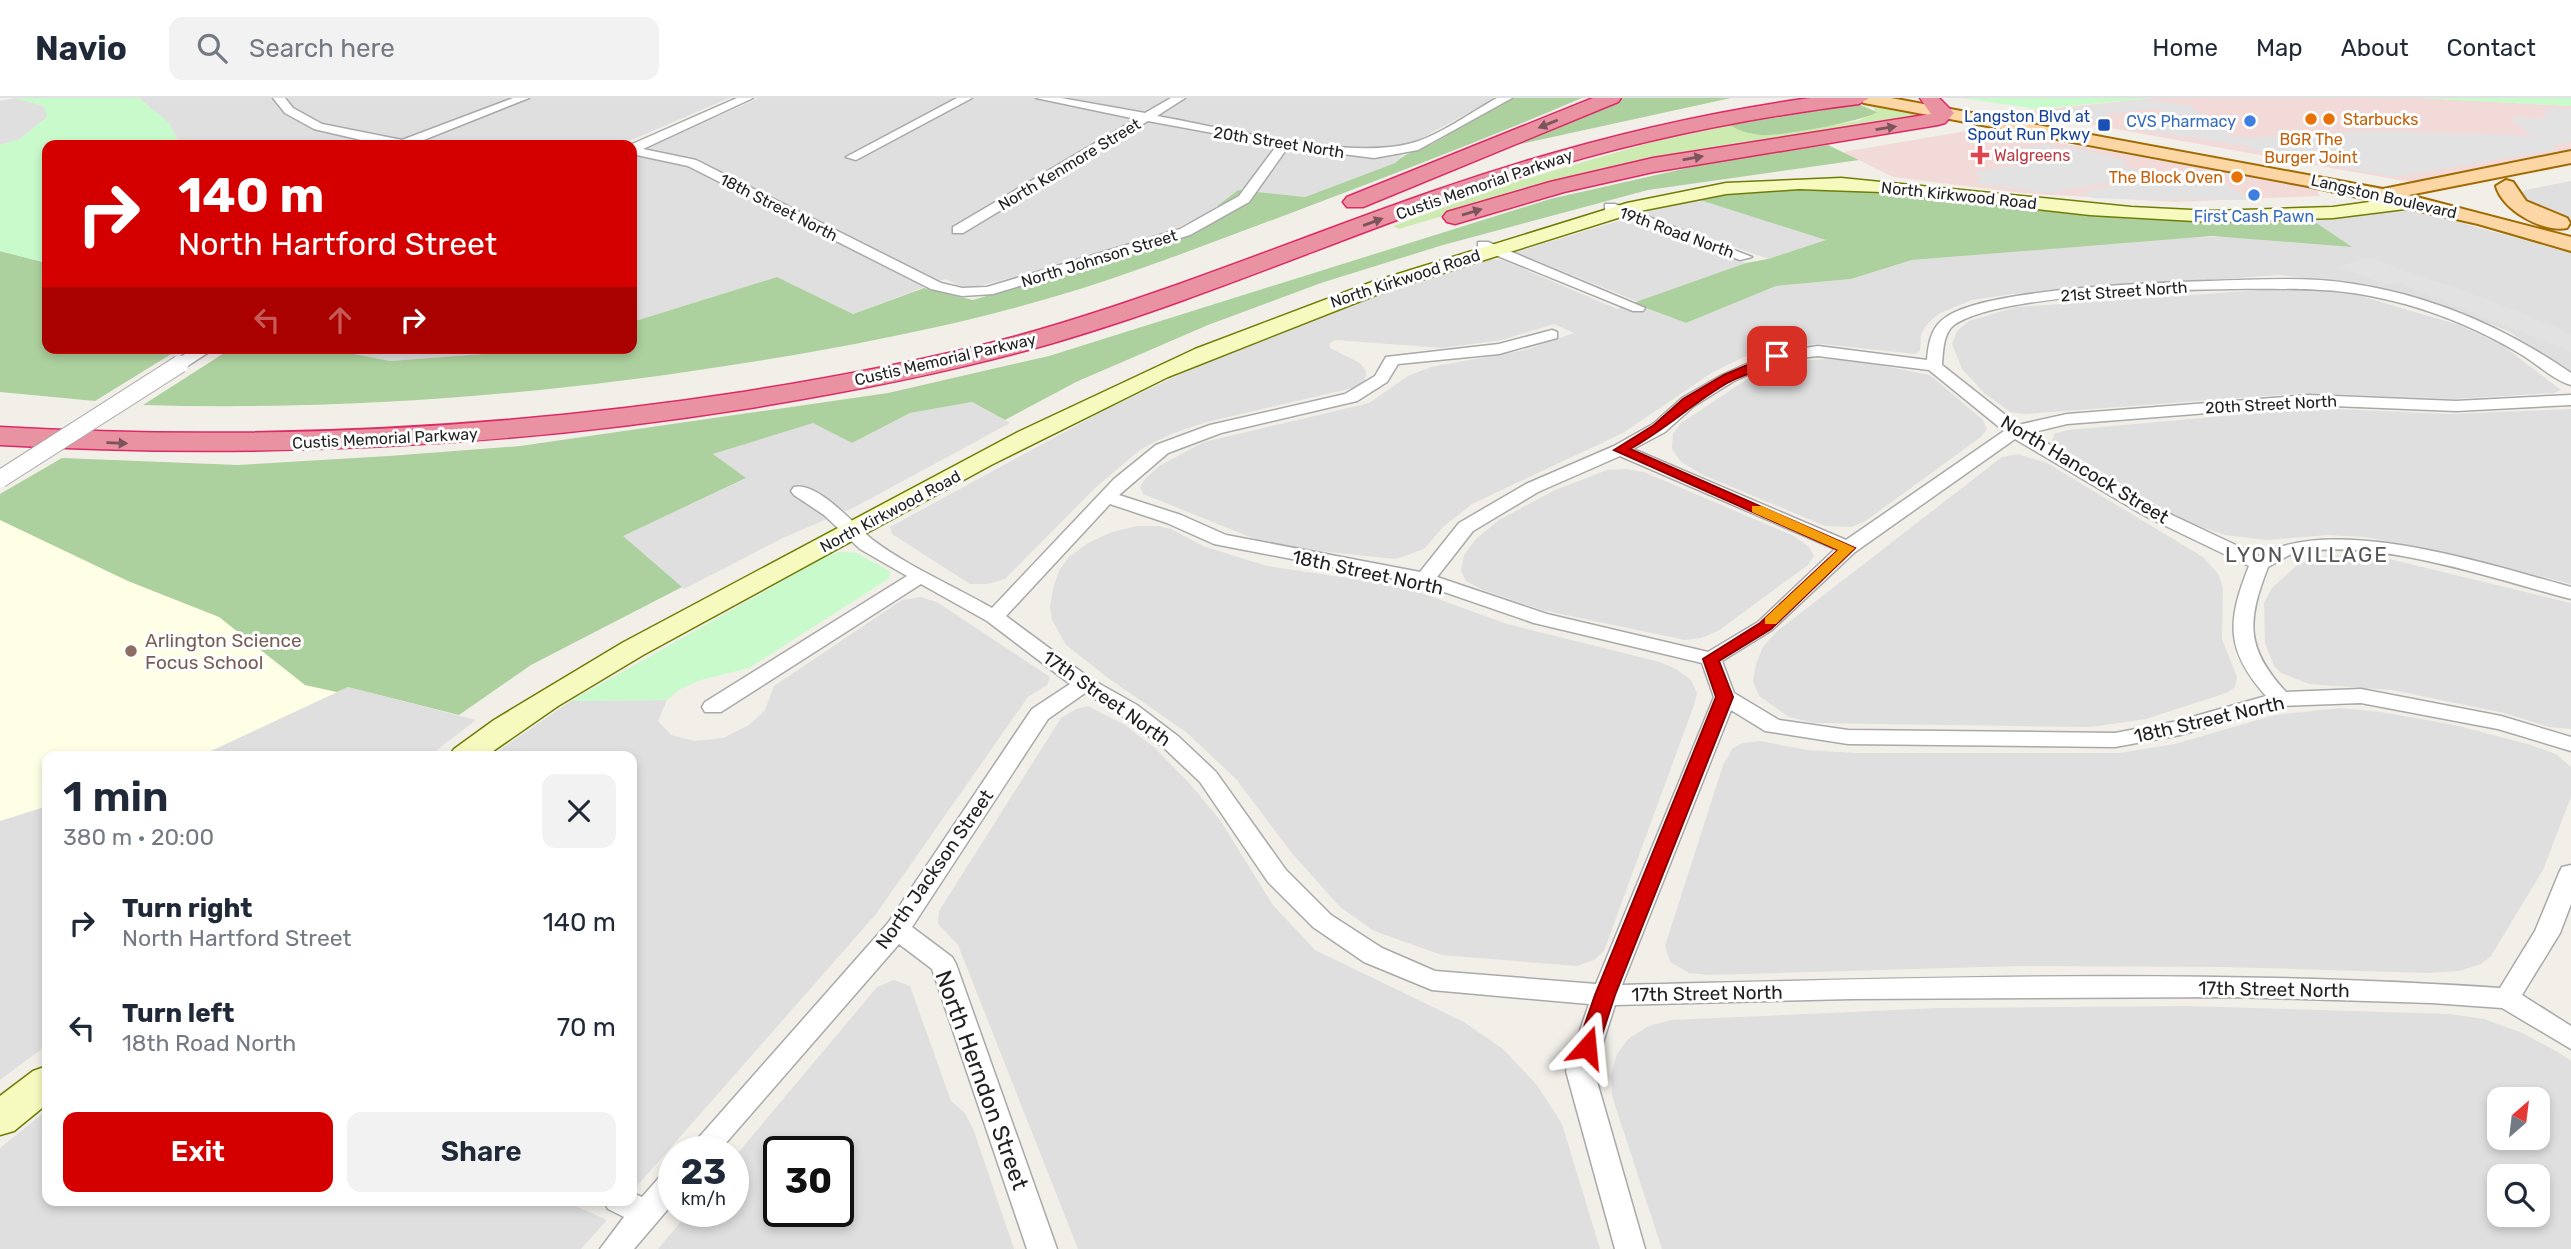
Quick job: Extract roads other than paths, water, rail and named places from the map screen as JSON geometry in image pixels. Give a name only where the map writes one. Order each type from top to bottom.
[{"type":"highway","points":[[1339,208],[1611,98]]},
{"type":"highway","name":"Custis Memorial Parkway","points":[[0,412],[181,422],[363,421],[481,413],[679,392],[864,360],[1001,328],[1111,296],[1434,181],[1559,142],[1685,113],[1776,98]]},
{"type":"highway","name":"Custis Memorial Parkway","points":[[0,436],[116,443],[272,444],[409,438],[569,425],[723,404],[841,383],[948,361],[1077,327],[1547,161],[1662,131],[1810,104],[1861,98]]},
{"type":"highway","points":[[1077,327],[1155,310],[1301,262],[1558,187],[1688,159],[1935,120],[1930,104]]},
{"type":"highway","points":[[1248,248],[1283,231]]},
{"type":"main road","name":"Langston Boulevard","points":[[1861,98],[1930,104],[2273,160],[2412,195],[2571,244]]},
{"type":"main road","name":"Langston Boulevard","points":[[1930,104],[2379,195]]},
{"type":"main road","points":[[2379,195],[2412,195],[2571,158]]},
{"type":"main road","name":"North Kirkwood Road","points":[[1615,209],[1711,190],[1804,183],[1885,186],[2086,209],[2184,215],[2308,214],[2412,195],[2447,196],[2571,173]]},
{"type":"main road","name":"North Kirkwood Road","points":[[473,751],[530,709],[589,673],[1077,401],[1216,337],[1381,276],[1711,184],[1806,178],[1896,182],[2065,201],[2165,208],[2279,206],[2379,195]]},
{"type":"main road","points":[[2506,186],[2508,196],[2518,205],[2571,228]]},
{"type":"main road","name":"Langston Boulevard","points":[[2447,196],[2571,228]]},
{"type":"main road","name":"North Kirkwood Road","points":[[449,751],[483,725],[576,666],[848,527]]},
{"type":"main road","points":[[0,1097],[42,1064]]},
{"type":"main road","points":[[0,1119],[42,1086]]},
{"type":"street","points":[[279,98],[295,115],[321,128],[378,140]]},
{"type":"street","points":[[415,140],[523,98]]},
{"type":"street","points":[[637,147],[747,98]]},
{"type":"street","points":[[852,158],[966,98]]},
{"type":"street","name":"20th Street North","points":[[1042,98],[1145,119],[1356,154],[1391,153],[1418,146],[1506,98]]},
{"type":"street","name":"North Kenmore Street","points":[[958,230],[1179,98]]},
{"type":"street","name":"North Johnson Street","points":[[922,279],[962,292],[988,291],[1104,259],[1185,232],[1244,199],[1285,143]]},
{"type":"street","name":"18th Street North","points":[[637,150],[692,163],[922,279]]},
{"type":"street","name":"19th Road North","points":[[1615,209],[1745,257]]},
{"type":"street","points":[[1488,247],[1638,308]]},
{"type":"street","name":"21st Street North","points":[[1934,366],[1937,338],[1948,321],[1975,307],[2040,296],[2270,282],[2351,287],[2423,304],[2473,321],[2533,351],[2571,380]]},
{"type":"street","points":[[994,617],[1120,483],[1162,449],[1216,429],[1351,398],[1381,379],[1392,360],[1499,349],[1552,335]]},
{"type":"street","points":[[1425,579],[1466,527],[1532,488],[1620,450],[1659,428],[1688,402],[1728,378],[1777,356],[1818,351],[1934,366]]},
{"type":"street","points":[[0,479],[197,354]]},
{"type":"street","name":"North Hancock Street","points":[[1934,366],[2015,431],[2151,512],[2260,564]]},
{"type":"street","name":"20th Street North","points":[[2015,431],[2067,419],[2275,401],[2456,406],[2571,400]]},
{"type":"street","points":[[1630,1249],[1580,1071],[1605,995],[1724,697],[1711,659],[1765,626],[1848,548],[2015,431]]},
{"type":"street","points":[[1620,450],[1848,548]]},
{"type":"street","name":"17th Street North","points":[[800,491],[867,545],[994,617],[1084,684],[1129,710],[1171,742],[1208,777],[1277,876],[1322,922],[1373,955],[1432,979],[1605,995],[1851,989],[2232,987],[2507,998]]},
{"type":"street","name":"18th Street North","points":[[1108,498],[1174,519],[1221,540],[1425,579],[1541,620],[1711,659]]},
{"type":"street","points":[[2280,699],[2260,679],[2242,642],[2243,604],[2260,564],[2267,556],[2288,547],[2334,543],[2410,553],[2571,593]]},
{"type":"street","points":[[713,707],[921,575]]},
{"type":"street","name":"North Jackson Street","points":[[714,1136],[897,929],[1040,714],[1084,684]]},
{"type":"street","name":"18th Street North","points":[[1724,697],[1773,726],[1848,737],[2115,740],[2180,728],[2280,699],[2361,696],[2501,723],[2571,744]]},
{"type":"street","points":[[2571,873],[2547,933],[2507,998],[2571,1039]]},
{"type":"street","name":"North Herndon Street","points":[[897,929],[943,964],[1042,1249]]},
{"type":"street","points":[[615,1249],[658,1199]]},
{"type":"street","points":[[630,1206],[645,1213]]},
{"type":"place","name":"BGR The Burger Joint","points":[[2311,119]]},
{"type":"place","name":"Starbucks","points":[[2329,119]]},
{"type":"place","name":"CVS Pharmacy","points":[[2250,121]]},
{"type":"place","name":"Langston Blvd at Spout Run Pkwy","points":[[2104,125]]},
{"type":"place","name":"Walgreens","points":[[1980,155]]},
{"type":"place","name":"The Block Oven","points":[[2237,177]]},
{"type":"place","name":"First Cash Pawn","points":[[2254,195]]},
{"type":"place","name":"Arlington Science Focus School","points":[[131,651]]},
{"type":"district","name":"LYON VILLAGE","points":[[2307,555]]}]
